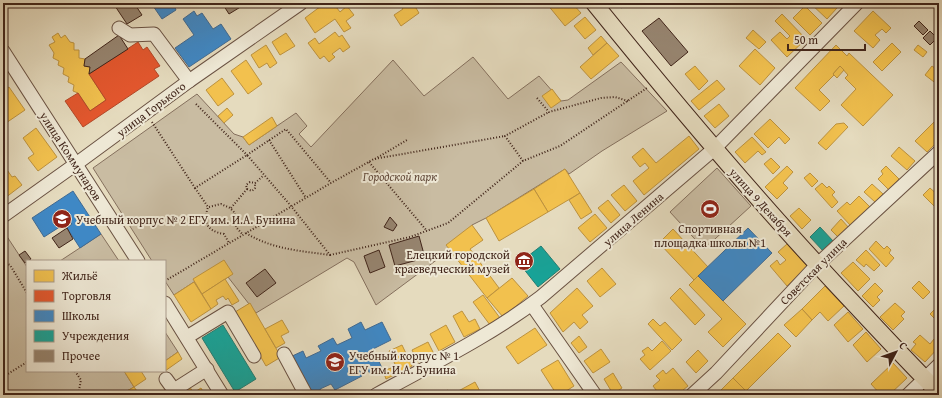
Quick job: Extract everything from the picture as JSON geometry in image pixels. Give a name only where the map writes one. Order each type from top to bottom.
[{"type":"main road","name":"улица 9 Декабря","points":[[594,3],[714,149],[817,265],[939,392]]},
{"type":"street","name":"улица Горького","points":[[3,216],[188,81],[301,3]]},
{"type":"street","name":"улица Ленина","points":[[376,395],[492,332],[532,305],[714,149],[857,3]]},
{"type":"street","points":[[119,28],[130,35],[154,34],[188,81]]},
{"type":"street","name":"улица Коммунаров","points":[[3,51],[137,260]]},
{"type":"street","name":"Советская улица","points":[[692,395],[716,373],[817,265],[939,152]]},
{"type":"street","points":[[166,305],[222,395]]},
{"type":"street","points":[[532,305],[595,395]]},
{"type":"street","points":[[187,338],[228,312],[254,356]]},
{"type":"street","points":[[284,354],[306,395]]},
{"type":"street","points":[[908,395],[939,365]]},
{"type":"street","points":[[166,379],[174,390],[207,369]]},
{"type":"path","points":[[246,233],[258,240],[277,246],[330,255],[410,238],[448,223],[523,161],[560,146],[650,86]]},
{"type":"path","points":[[369,162],[374,159],[505,136],[549,112],[601,98],[615,97],[628,101]]},
{"type":"path","points":[[537,98],[549,112]]},
{"type":"path","points":[[196,104],[247,155],[291,206],[330,255]]},
{"type":"path","points":[[152,122],[208,207],[205,219],[210,229],[216,233],[224,234],[230,243]]},
{"type":"path","points":[[195,188],[286,129],[331,183]]},
{"type":"path","points":[[505,136],[523,161]]},
{"type":"path","points":[[269,140],[306,198]]},
{"type":"path","points":[[166,280],[291,206],[407,140]]},
{"type":"path","points":[[369,162],[427,231]]},
{"type":"path","points":[[230,208],[247,189],[246,185],[250,182],[255,182],[264,175]]},
{"type":"path","points":[[247,189],[252,190],[255,188],[255,182]]},
{"type":"path","points":[[208,207],[221,204],[230,208],[235,213],[236,227],[243,235]]},
{"type":"path","points":[[3,262],[10,265],[26,290]]},
{"type":"path","points":[[3,377],[26,363]]},
{"type":"path","points":[[76,372],[81,380],[80,394],[78,395]]},
{"type":"green space","name":"Городской парк","points":[[473,57],[508,99],[539,76],[561,101],[568,100],[621,62],[667,111],[602,151],[569,174],[565,169],[486,218],[472,225],[450,250],[376,305],[354,262],[347,258],[256,313],[228,277],[202,294],[194,282],[174,295],[166,283],[166,260],[151,260],[93,168],[197,94],[234,134],[243,137],[249,145],[296,113],[307,126],[299,134],[311,147],[393,60],[424,96]]},
{"type":"green space","name":"Спортивная площадка школы №1","points":[[717,168],[751,206],[704,249],[670,212]]},
{"type":"green space","points":[[4,232],[26,265],[26,372],[125,372],[134,387],[120,395],[3,395]]},
{"type":"green space","points":[[101,234],[118,260],[62,260]]},
{"type":"green space","points":[[166,334],[178,352],[166,360]]},
{"type":"building: Жильё","points":[[267,3],[278,3],[270,8]]},
{"type":"building: Жильё","points":[[325,3],[333,3],[340,12],[347,6],[354,15],[346,21],[351,28],[344,32],[335,19],[315,33],[305,18]]},
{"type":"building: Жильё","points":[[399,3],[413,3],[419,13],[401,26],[394,15],[403,9]]},
{"type":"building: Жильё","points":[[572,3],[581,13],[565,26],[547,4]]},
{"type":"building: Жильё","points":[[810,3],[833,3],[837,8],[827,19]]},
{"type":"building: Жильё","points":[[805,6],[822,23],[810,35],[793,18]]},
{"type":"building: Жильё","points":[[873,11],[891,28],[886,33],[882,29],[875,35],[880,40],[873,48],[854,31]]},
{"type":"building: Жильё","points":[[782,14],[806,39],[787,57],[771,40],[780,32],[787,39],[790,36],[775,21]]},
{"type":"building: Жильё","points":[[585,17],[596,30],[585,39],[574,26]]},
{"type":"building: Жильё","points":[[753,30],[766,42],[759,49],[746,38]]},
{"type":"building: Жильё","points":[[335,32],[339,37],[342,35],[350,47],[343,52],[340,48],[332,54],[335,57],[329,62],[324,56],[320,59],[308,43],[315,38],[319,44]]},
{"type":"building: Жильё","points":[[58,33],[61,38],[65,35],[70,42],[74,43],[74,50],[79,50],[79,58],[85,59],[84,66],[90,67],[89,74],[106,100],[90,111],[78,93],[73,91],[74,85],[68,82],[69,77],[63,74],[64,68],[58,65],[59,61],[53,58],[54,53],[49,45],[55,42],[52,37]]},
{"type":"building: Жильё","points":[[286,33],[295,46],[280,55],[272,42]]},
{"type":"building: Жильё","points":[[601,36],[607,43],[593,55],[588,48]]},
{"type":"building: Жильё","points":[[607,43],[619,56],[591,79],[580,67]]},
{"type":"building: Жильё","points":[[892,43],[901,52],[882,71],[873,62]]},
{"type":"building: Жильё","points":[[266,45],[277,63],[270,68],[267,63],[259,68],[251,55]]},
{"type":"building: Жильё","points":[[836,45],[847,56],[849,53],[893,95],[863,126],[841,105],[856,89],[845,78],[848,75],[840,66],[833,74],[834,75],[819,90],[830,101],[820,111],[795,88]]},
{"type":"building: Жильё","points":[[918,45],[927,52],[923,57],[914,50]]},
{"type":"building: Жильё","points":[[755,49],[775,68],[760,85],[739,66]]},
{"type":"building: Жильё","points":[[246,60],[262,84],[248,94],[231,71]]},
{"type":"building: Жильё","points":[[695,66],[708,81],[699,90],[685,74]]},
{"type":"building: Жильё","points":[[840,66],[844,70],[837,78],[833,74]]},
{"type":"building: Жильё","points":[[932,66],[939,71],[938,85],[925,75]]},
{"type":"building: Жильё","points":[[222,78],[234,94],[218,106],[206,90]]},
{"type":"building: Жильё","points":[[717,80],[725,89],[699,110],[691,101]]},
{"type":"building: Жильё","points":[[9,87],[25,110],[3,125],[3,91]]},
{"type":"building: Жильё","points":[[552,89],[561,101],[551,108],[542,96]]},
{"type":"building: Жильё","points":[[719,104],[729,116],[715,128],[704,116]]},
{"type":"building: Жильё","points":[[227,108],[233,115],[224,123],[218,116]]},
{"type":"building: Жильё","points":[[272,117],[277,126],[249,145],[243,137]]},
{"type":"building: Жильё","points":[[770,119],[790,139],[785,144],[779,137],[768,148],[754,134]]},
{"type":"building: Жильё","points":[[936,120],[939,123],[939,140],[927,152],[915,141]]},
{"type":"building: Жильё","points":[[844,123],[848,127],[826,150],[818,143],[836,124]]},
{"type":"building: Жильё","points":[[36,128],[57,157],[38,171],[28,158],[34,154],[23,138]]},
{"type":"building: Жильё","points":[[689,136],[699,149],[644,195],[633,181],[649,168],[645,163],[640,167],[632,157],[643,148],[656,163]]},
{"type":"building: Жильё","points":[[752,137],[766,152],[762,155],[758,151],[745,163],[735,152]]},
{"type":"building: Жильё","points":[[899,147],[915,161],[907,170],[891,156]]},
{"type":"building: Жильё","points":[[771,158],[780,167],[773,174],[764,164]]},
{"type":"building: Жильё","points":[[3,164],[12,177],[15,176],[22,185],[5,198],[3,196]]},
{"type":"building: Жильё","points":[[787,166],[793,172],[783,183],[788,188],[777,199],[765,187]]},
{"type":"building: Жильё","points":[[886,166],[899,179],[889,190],[878,179],[883,174],[881,171]]},
{"type":"building: Жильё","points":[[565,169],[580,193],[548,212],[534,189]]},
{"type":"building: Жильё","points":[[810,173],[818,181],[812,187],[804,178]]},
{"type":"building: Жильё","points":[[822,183],[827,188],[829,186],[835,192],[832,195],[838,202],[832,208],[815,189]]},
{"type":"building: Жильё","points":[[872,184],[883,194],[875,202],[864,192]]},
{"type":"building: Жильё","points":[[624,185],[637,201],[625,211],[611,195]]},
{"type":"building: Жильё","points":[[930,188],[939,196],[939,211],[923,195]]},
{"type":"building: Жильё","points":[[534,189],[548,212],[499,241],[486,218]]},
{"type":"building: Жильё","points":[[580,193],[592,212],[581,219],[569,200]]},
{"type":"building: Жильё","points":[[859,196],[870,207],[851,226],[837,211],[847,202],[850,205]]},
{"type":"building: Жильё","points":[[608,200],[620,215],[611,223],[598,208]]},
{"type":"building: Жильё","points":[[799,208],[811,220],[802,229],[790,216]]},
{"type":"building: Жильё","points":[[595,214],[607,228],[590,242],[578,228]]},
{"type":"building: Жильё","points":[[841,219],[849,228],[839,238],[831,230]]},
{"type":"building: Жильё","points":[[472,225],[483,240],[470,249],[499,288],[487,298],[446,245]]},
{"type":"building: Жильё","points":[[673,229],[708,267],[694,280],[659,243]]},
{"type":"building: Жильё","points":[[876,241],[884,249],[887,246],[891,250],[889,253],[894,258],[886,267],[869,249]]},
{"type":"building: Жильё","points":[[787,244],[808,267],[787,286],[770,266],[777,260],[780,265],[786,260],[778,252]]},
{"type":"building: Жильё","points":[[866,250],[880,265],[874,271],[866,264],[864,267],[856,260]]},
{"type":"building: Жильё","points":[[224,260],[233,274],[202,294],[193,279]]},
{"type":"building: Жильё","points":[[853,262],[870,279],[858,291],[841,273]]},
{"type":"building: Жильё","points":[[602,268],[616,284],[600,297],[587,281]]},
{"type":"building: Жильё","points":[[698,276],[746,324],[723,347],[708,332],[722,319],[689,285]]},
{"type":"building: Жильё","points":[[512,278],[528,296],[503,317],[487,298]]},
{"type":"building: Жильё","points":[[225,279],[239,301],[232,305],[228,298],[226,300],[223,296],[216,300],[218,304],[211,309],[202,294]]},
{"type":"building: Жильё","points":[[919,281],[930,292],[923,299],[912,288]]},
{"type":"building: Жильё","points":[[194,282],[211,309],[191,322],[174,295]]},
{"type":"building: Жильё","points":[[875,283],[883,291],[877,297],[880,300],[873,307],[862,296]]},
{"type":"building: Жильё","points":[[825,286],[844,306],[828,321],[820,312],[812,320],[802,309]]},
{"type":"building: Жильё","points":[[577,288],[593,306],[582,315],[588,322],[580,329],[574,322],[563,332],[550,313]]},
{"type":"building: Жильё","points":[[680,288],[705,315],[695,325],[670,298]]},
{"type":"building: Жильё","points":[[483,295],[500,318],[490,325],[473,302]]},
{"type":"building: Жильё","points":[[250,303],[281,357],[266,366],[235,312]]},
{"type":"building: Жильё","points":[[895,303],[905,312],[901,316],[904,319],[893,330],[880,317]]},
{"type":"building: Жильё","points":[[802,309],[812,320],[796,337],[784,325]]},
{"type":"building: Жильё","points":[[935,309],[939,313],[939,323],[930,314]]},
{"type":"building: Жильё","points":[[462,311],[469,322],[475,319],[480,329],[464,337],[453,316]]},
{"type":"building: Жильё","points":[[848,312],[863,329],[848,342],[834,325]]},
{"type":"building: Жильё","points":[[653,319],[660,326],[665,322],[682,340],[672,350],[648,324]]},
{"type":"building: Жильё","points":[[282,320],[289,332],[281,336],[285,343],[276,348],[265,329]]},
{"type":"building: Жильё","points":[[446,325],[455,342],[439,351],[430,334]]},
{"type":"building: Жильё","points":[[535,328],[547,345],[518,364],[506,347]]},
{"type":"building: Жильё","points":[[866,332],[881,349],[867,362],[853,345]]},
{"type":"building: Жильё","points":[[778,333],[791,346],[746,391],[733,378]]},
{"type":"building: Жильё","points":[[920,335],[930,344],[934,339],[939,344],[939,347],[925,362],[911,350],[916,344],[913,342]]},
{"type":"building: Жильё","points":[[579,336],[587,347],[579,353],[571,343]]},
{"type":"building: Жильё","points":[[662,341],[671,351],[650,370],[640,359],[645,355],[642,351],[648,347],[652,351]]},
{"type":"building: Жильё","points":[[428,342],[434,354],[418,362],[412,350]]},
{"type":"building: Жильё","points":[[402,345],[412,366],[399,373],[389,351]]},
{"type":"building: Жильё","points":[[601,349],[610,362],[593,373],[584,361]]},
{"type":"building: Жильё","points":[[698,350],[708,361],[696,373],[686,362]]},
{"type":"building: Жильё","points":[[178,352],[182,359],[166,370],[166,360]]},
{"type":"building: Жильё","points":[[558,360],[574,386],[560,395],[557,395],[541,370]]},
{"type":"building: Жильё","points":[[893,363],[907,378],[889,395],[881,395],[871,384]]},
{"type":"building: Жильё","points":[[391,368],[394,375],[386,379],[383,371]]},
{"type":"building: Жильё","points":[[673,368],[688,386],[677,395],[660,395],[653,386],[660,380],[656,376],[663,370],[666,374]]},
{"type":"building: Жильё","points":[[125,372],[142,372],[146,379],[134,387]]},
{"type":"building: Жильё","points":[[613,373],[622,388],[613,394],[604,379]]},
{"type":"building: Жильё","points":[[733,378],[750,395],[716,395]]},
{"type":"building: Жильё","points":[[475,382],[482,395],[451,395]]},
{"type":"building: Жильё","points":[[189,385],[193,393],[201,388],[205,395],[181,395],[179,391]]},
{"type":"building: Жильё","points":[[134,387],[140,395],[120,395]]},
{"type":"building: Жильё","points":[[448,390],[451,395],[439,395]]},
{"type":"building: Торговля","points":[[138,42],[143,50],[147,47],[160,66],[154,69],[159,76],[83,127],[65,101],[78,93],[90,111],[106,100],[89,74]]},
{"type":"building: Школы","points":[[151,3],[177,3],[174,5],[176,10],[162,19]]},
{"type":"building: Школы","points":[[194,11],[197,16],[202,13],[213,29],[221,24],[231,39],[189,67],[175,48],[194,35],[183,19]]},
{"type":"building: Школы","name":"Учебный корпус № 2 ЕГУ им. И.А. Бунина","points":[[73,191],[101,234],[80,248],[67,228],[72,224],[69,221],[44,237],[32,218]]},
{"type":"building: Школы","points":[[748,228],[772,253],[723,301],[698,276]]},
{"type":"building: Школы","name":"Учебный корпус № 1 ЕГУ им. И.А. Бунина","points":[[361,322],[365,330],[382,322],[391,340],[373,349],[382,368],[370,374],[366,366],[359,369],[362,376],[335,390],[331,384],[320,389],[322,395],[307,395],[288,358],[303,351],[306,358],[321,351],[318,346],[333,338],[337,345],[352,338],[348,329]]},
{"type":"building: Учреждения","points":[[617,3],[628,3],[621,8]]},
{"type":"building: Учреждения","points":[[820,227],[834,242],[824,252],[810,237]]},
{"type":"building: Учреждения","points":[[541,246],[560,269],[538,287],[519,263]]},
{"type":"building: Учреждения","points":[[223,325],[256,379],[235,392],[202,338]]},
{"type":"building: Прочее","points":[[113,3],[134,3],[142,15],[127,24]]},
{"type":"building: Прочее","points":[[222,3],[247,3],[229,14]]},
{"type":"building: Прочее","points":[[659,18],[688,52],[671,66],[642,31]]},
{"type":"building: Прочее","points":[[919,21],[928,30],[923,35],[914,26]]},
{"type":"building: Прочее","points":[[930,31],[937,38],[930,45],[923,38]]},
{"type":"building: Прочее","points":[[119,35],[128,49],[89,74],[90,67],[84,66],[85,59]]},
{"type":"building: Прочее","points":[[390,217],[397,225],[393,231],[384,227]]},
{"type":"building: Прочее","points":[[67,228],[73,239],[59,248],[52,238]]},
{"type":"building: Прочее","points":[[419,236],[425,258],[395,266],[389,245]]},
{"type":"building: Прочее","points":[[379,250],[385,267],[370,273],[364,256]]},
{"type":"building: Прочее","points":[[25,251],[31,259],[26,260],[25,263],[19,255]]},
{"type":"building: Прочее","points":[[265,269],[276,283],[257,297],[246,283]]},
{"type":"place","name":"Спортивная площадка школы №1","points":[[710,209]]},
{"type":"place","name":"Учебный корпус № 2 ЕГУ им. И.А. Бунина","points":[[62,219]]},
{"type":"place","name":"Елецкий городской краеведческий музей","points":[[524,261]]},
{"type":"place","name":"Учебный корпус № 1 ЕГУ им. И.А. Бунина","points":[[335,362]]}]
